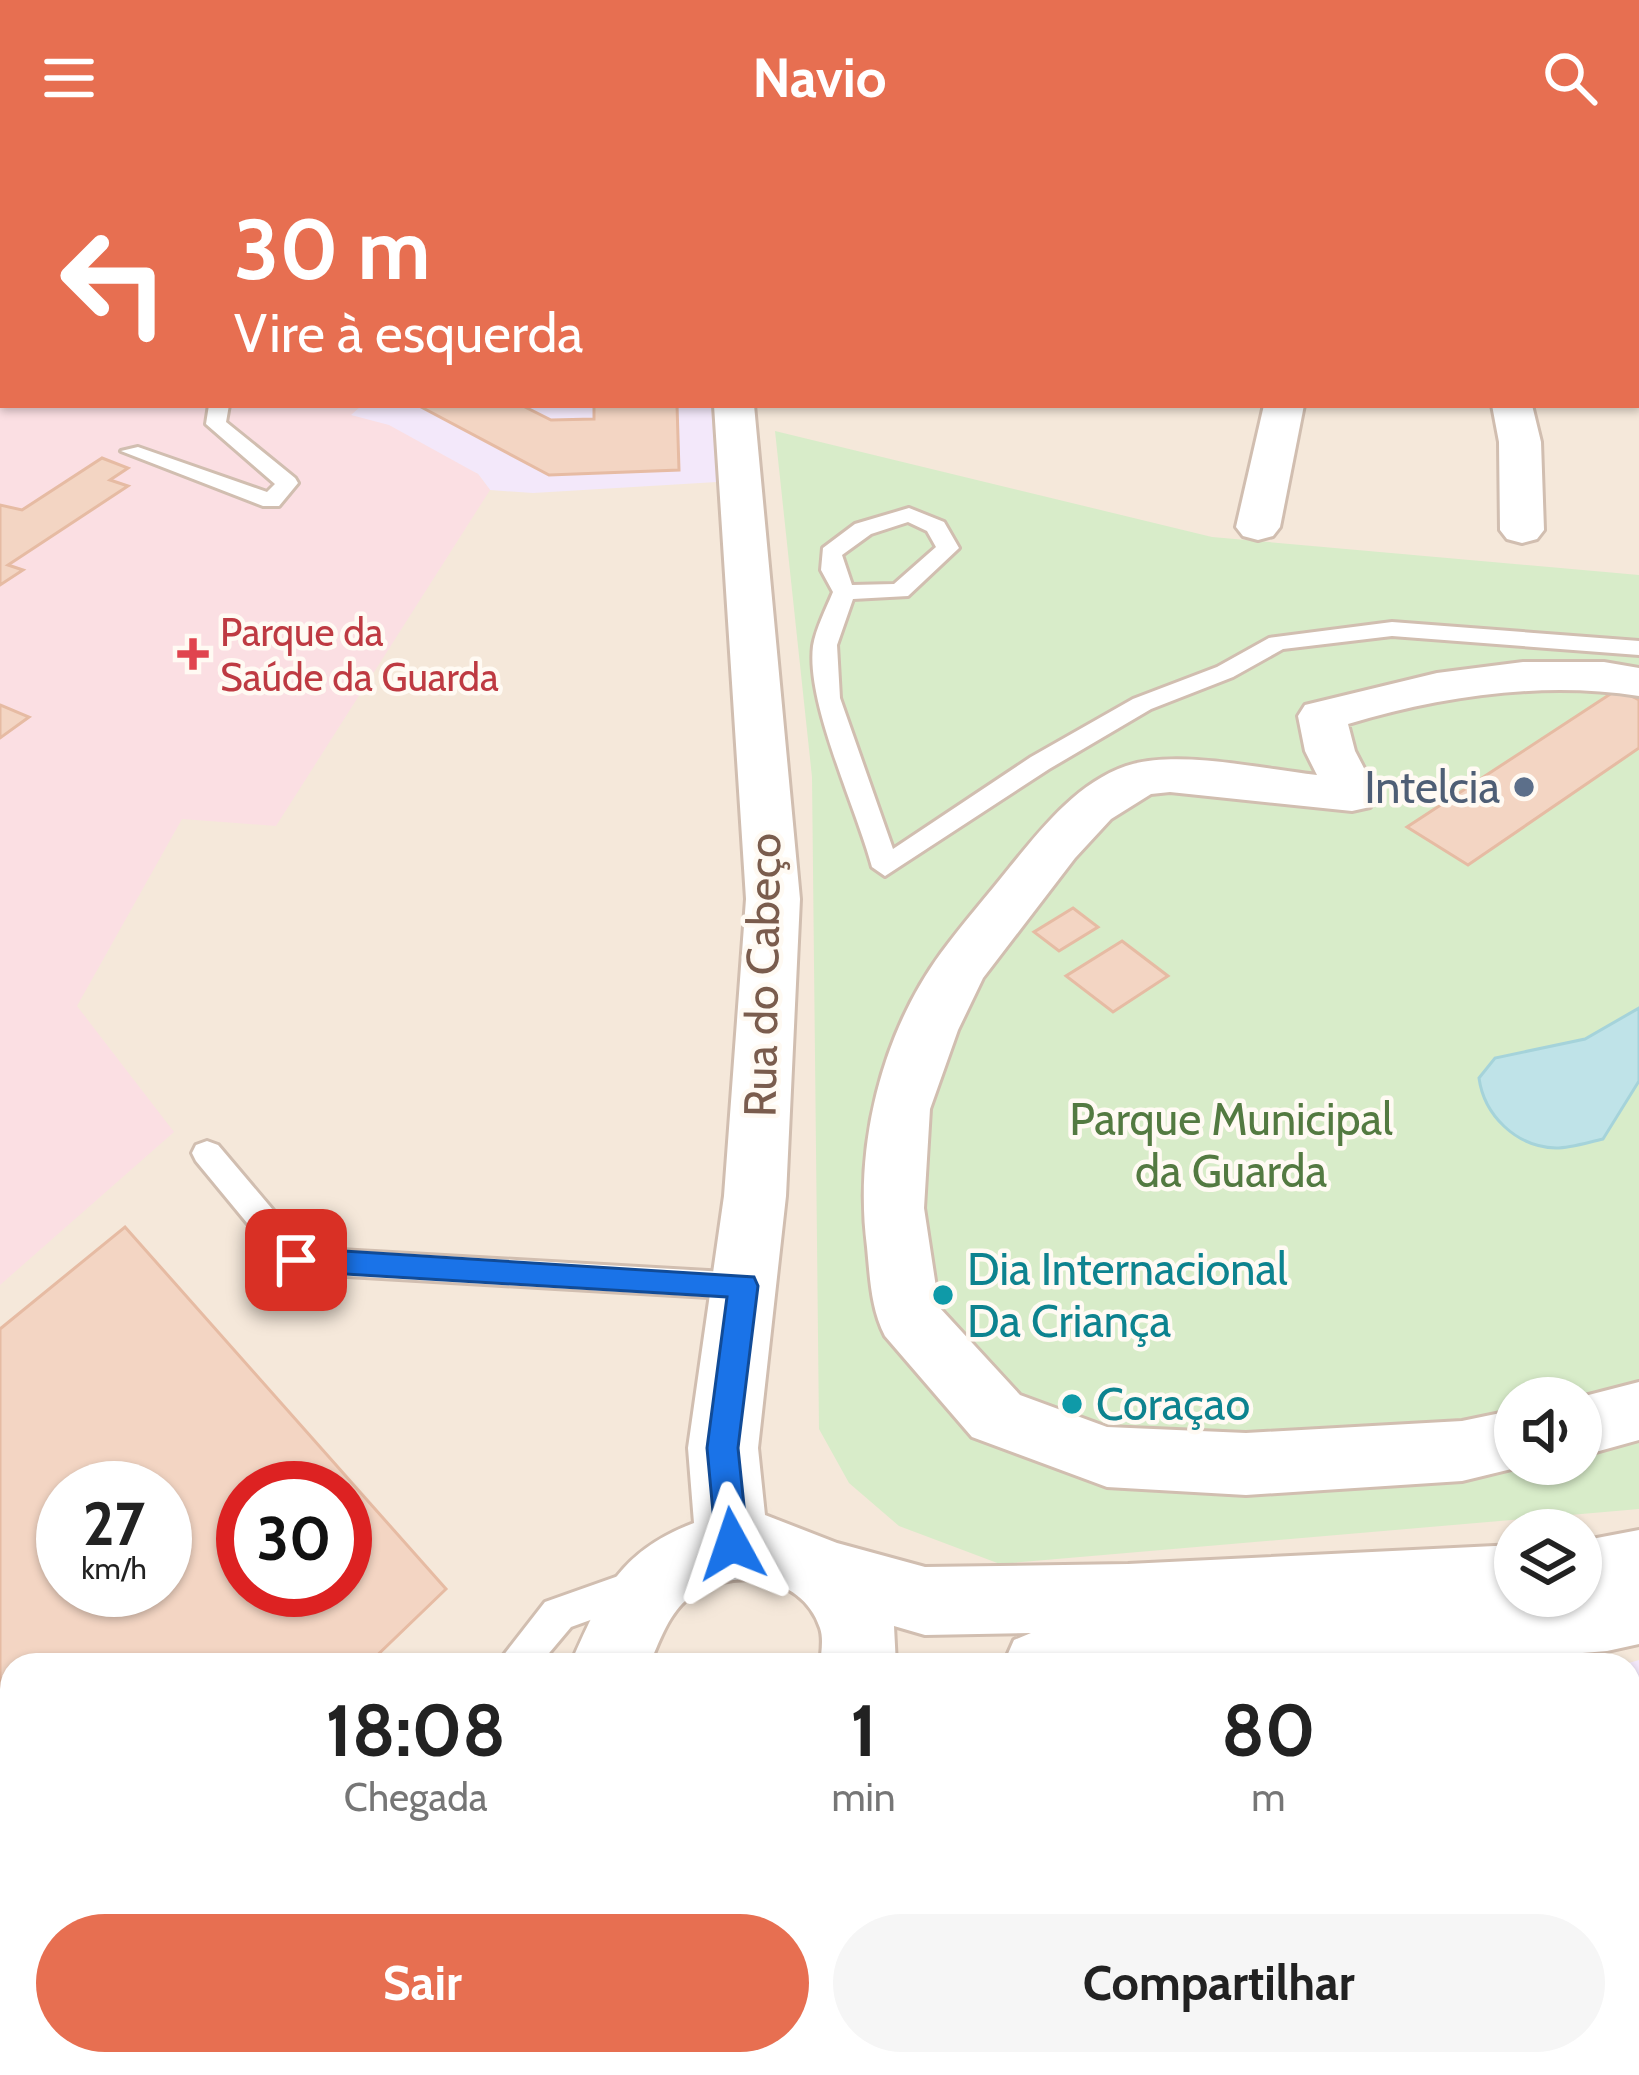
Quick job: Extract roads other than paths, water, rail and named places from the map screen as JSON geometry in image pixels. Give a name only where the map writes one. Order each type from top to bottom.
[{"type":"street","name":"Rua do Cabeço","points":[[732,1544],[723,1448],[755,1196],[773,899],[734,408]]},
{"type":"street","points":[[1258,527],[1283,408]]},
{"type":"street","points":[[1513,408],[1520,442],[1522,530]]},
{"type":"street","points":[[1494,1444],[1462,1451],[1246,1464],[1108,1457],[996,1416],[908,1317],[892,1208],[900,1109],[929,1030],[959,969],[1043,859],[1093,807],[1139,779],[1169,776],[1352,796],[1330,751],[1322,716],[1387,695],[1558,674],[1615,676],[1639,682]]},
{"type":"street","points":[[1602,1421],[1639,1411]]},
{"type":"street","points":[[621,1653],[635,1608],[658,1579],[692,1555],[732,1544],[780,1548],[827,1574],[925,1600],[1128,1598],[1494,1579]]},
{"type":"street","points":[[1602,1570],[1639,1563]]},
{"type":"street","points":[[827,1574],[857,1622],[858,1653]]},
{"type":"street","points":[[1139,1653],[1607,1617],[1639,1610]]},
{"type":"lane","points":[[130,452],[183,466],[272,502],[287,483],[216,424],[219,408]]},
{"type":"lane","points":[[844,592],[900,591],[948,548],[936,527],[909,515],[863,529],[831,553],[832,570],[844,592],[825,645],[828,698],[871,812],[885,867],[1040,764],[1142,704],[1225,672],[1276,643],[1392,629],[1639,648]]},
{"type":"lane","points":[[207,1153],[296,1260],[743,1286]]},
{"type":"lane","points":[[525,1653],[558,1614],[658,1579]]},
{"type":"water","points":[[1639,1008],[1639,1081],[1603,1139],[1562,1148],[1541,1146],[1515,1135],[1495,1116],[1479,1078],[1495,1058],[1585,1039]]},
{"type":"place","name":"Parque da Saúde da Guarda","points":[[193,654]]},
{"type":"place","name":"Intelcia","points":[[1524,787]]},
{"type":"place","name":"Dia Internacional Da Criança","points":[[943,1295]]},
{"type":"place","name":"Coraçao","points":[[1072,1404]]},
{"type":"park label","name":"Parque Municipal da Guarda","points":[[1231,1145]]}]
